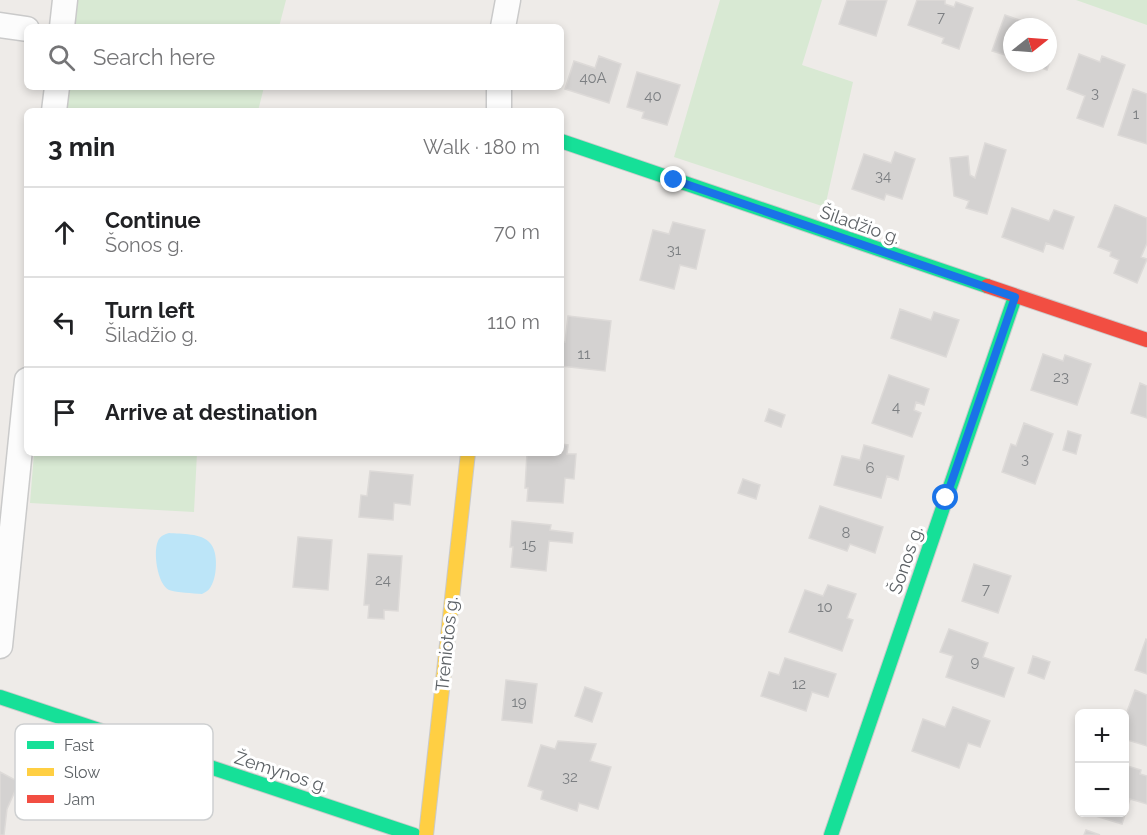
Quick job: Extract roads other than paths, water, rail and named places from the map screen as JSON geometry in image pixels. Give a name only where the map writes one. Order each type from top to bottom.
[{"type":"street","points":[[62,24],[65,0]]},
{"type":"street","points":[[504,24],[508,0]]},
{"type":"street","points":[[0,25],[24,29]]},
{"type":"street","points":[[54,108],[57,90]]},
{"type":"street","points":[[499,90],[499,108]]},
{"type":"street","name":"Šiladžio g.","points":[[564,142],[1147,340]]},
{"type":"street","name":"Šonos g.","points":[[831,835],[1015,297]]},
{"type":"street","points":[[0,646],[24,410]]},
{"type":"street","name":"Treniotos g.","points":[[426,835],[468,456]]},
{"type":"street","name":"Žemynos g.","points":[[0,697],[81,724]]},
{"type":"street","name":"Žemynos g.","points":[[213,768],[414,835]]},
{"type":"water","points":[[169,533],[202,537],[213,547],[216,559],[214,578],[209,589],[202,594],[169,590],[165,587],[156,559],[158,541]]}]
